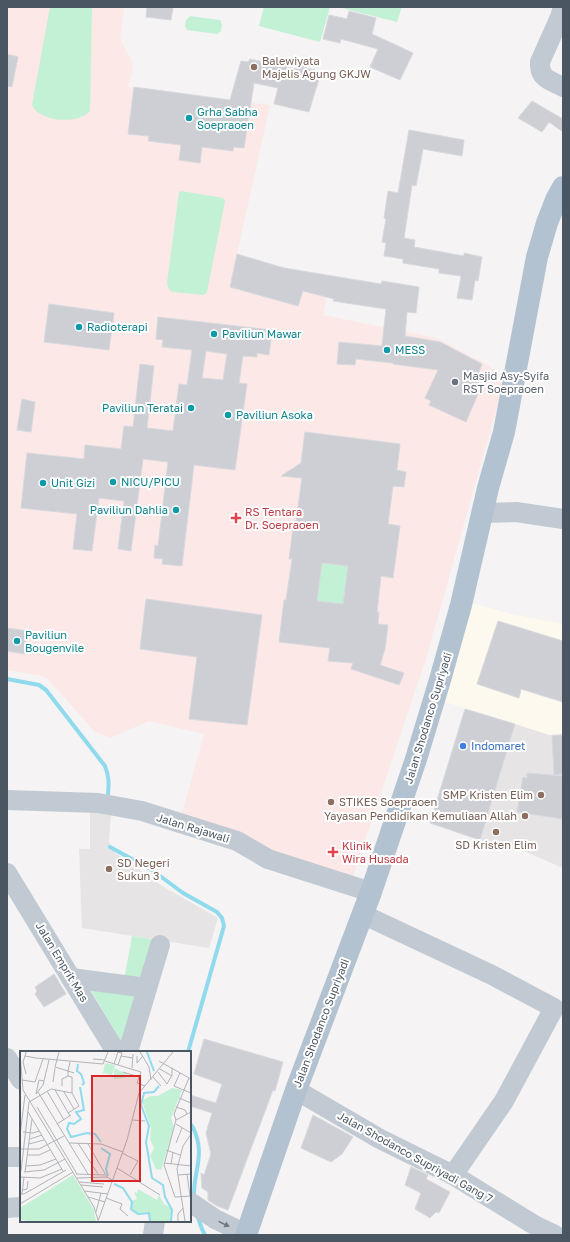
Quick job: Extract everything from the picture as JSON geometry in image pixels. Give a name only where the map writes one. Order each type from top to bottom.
[{"type":"main road","name":"Jalan Shodanco Supriyadi","points":[[246,1235],[296,1090],[371,892],[416,759],[440,680],[461,605],[504,432],[537,257],[547,223],[563,187]]},
{"type":"street","points":[[563,7],[540,62],[541,74],[563,87]]},
{"type":"street","points":[[483,513],[516,512],[563,519]]},
{"type":"street","name":"Jalan Rajawali","points":[[7,800],[98,803],[142,811],[237,841],[268,858],[371,892]]},
{"type":"street","name":"Jalan Emprit Mas","points":[[7,873],[115,1051]]},
{"type":"street","points":[[362,914],[492,975],[554,1008],[504,1101],[453,1175]]},
{"type":"street","points":[[128,1051],[160,945]]},
{"type":"street","points":[[71,978],[147,988]]},
{"type":"street","points":[[7,1058],[20,1078]]},
{"type":"street","name":"Jalan Shodanco Supriyadi Gang 7","points":[[296,1090],[380,1139],[453,1175],[536,1226],[555,1235]]},
{"type":"street","points":[[7,1157],[20,1157]]},
{"type":"street","points":[[7,1208],[20,1207]]},
{"type":"street","points":[[196,1207],[246,1235]]},
{"type":"street","points":[[153,1235],[155,1222]]},
{"type":"shaded area","name":"RS Tentara Dr. Soepraoen","points":[[7,7],[124,7],[120,39],[133,63],[128,87],[270,105],[233,272],[326,297],[323,315],[436,338],[486,364],[505,378],[426,659],[352,878],[268,852],[182,814],[204,734],[149,721],[110,738],[94,731],[48,679],[43,676],[7,670]]},
{"type":"shaded area","points":[[472,603],[511,614],[563,624],[563,734],[549,735],[442,701]]},
{"type":"shaded area","name":"Yayasan Pendidikan Kemuliaan Allah","points":[[515,724],[549,735],[563,734],[563,868],[526,852],[480,840]]},
{"type":"shaded area","name":"SD Negeri Sukun 3","points":[[90,812],[111,814],[109,842],[114,852],[162,886],[218,918],[209,948],[82,928],[79,849],[90,849]]},
{"type":"green space","points":[[50,7],[92,8],[90,111],[77,118],[68,120],[59,120],[42,115],[36,111],[32,105]]},
{"type":"green space","points":[[264,7],[330,7],[320,42],[259,26]]},
{"type":"green space","points":[[338,7],[402,7],[397,22]]},
{"type":"green space","points":[[190,16],[220,20],[222,25],[221,31],[217,34],[187,30],[185,26],[186,20]]},
{"type":"green space","points":[[181,191],[223,198],[225,201],[207,292],[204,295],[173,292],[169,289],[167,283],[179,192]]},
{"type":"green space","points":[[322,563],[348,566],[343,604],[317,601]]},
{"type":"green space","points":[[132,936],[157,940],[144,979],[124,980]]},
{"type":"green space","points":[[89,987],[138,992],[123,1045]]},
{"type":"building","points":[[147,7],[173,7],[171,20],[146,17]]},
{"type":"building","points":[[349,11],[376,18],[372,34],[413,53],[400,80],[370,67],[378,49],[341,39],[340,43],[323,39],[329,15],[347,19]]},
{"type":"building","points":[[7,54],[18,57],[12,87],[7,86]]},
{"type":"building","name":"Grha Sabha Soepraoen","points":[[250,59],[296,69],[297,65],[321,72],[309,112],[274,104],[278,88],[254,83],[244,148],[234,147],[233,151],[202,147],[200,163],[179,160],[181,145],[148,141],[149,136],[128,134],[134,87],[230,100],[241,61],[248,62]]},
{"type":"building","points":[[532,101],[563,119],[563,132],[549,122],[542,132],[518,118]]},
{"type":"building","points":[[409,130],[464,140],[462,156],[423,149],[416,186],[412,185],[404,238],[415,240],[414,247],[464,256],[464,253],[482,257],[478,281],[475,280],[472,300],[457,298],[461,276],[439,273],[439,269],[403,263],[403,259],[384,256],[386,243],[382,242],[386,219],[384,218],[388,191],[398,193]]},
{"type":"building","points":[[237,254],[284,268],[381,284],[382,281],[419,287],[416,313],[407,312],[405,336],[440,342],[482,364],[478,375],[481,378],[476,387],[480,389],[466,422],[429,405],[431,401],[425,398],[438,370],[356,359],[355,365],[337,364],[339,342],[382,346],[386,309],[333,301],[334,299],[303,291],[298,306],[230,287]]},
{"type":"building","name":"Radioterapi","points":[[49,304],[114,313],[109,350],[44,342]]},
{"type":"building","points":[[158,317],[272,330],[269,355],[257,353],[257,357],[243,356],[239,383],[247,384],[235,470],[194,465],[182,566],[162,564],[163,559],[154,558],[155,545],[158,546],[168,462],[143,459],[131,551],[118,549],[124,501],[99,498],[92,551],[73,549],[77,514],[21,508],[27,453],[84,459],[85,445],[121,449],[124,426],[133,427],[140,364],[154,366],[147,428],[173,431],[179,384],[187,385],[192,350],[162,347],[163,340],[156,339]],"holes":[[[206,351],[227,354],[223,380],[202,378]]]},
{"type":"building","points":[[22,399],[35,402],[31,432],[17,430]]},
{"type":"building","points":[[305,432],[400,444],[397,470],[406,472],[404,487],[393,486],[388,524],[400,526],[393,578],[381,576],[377,612],[379,612],[378,624],[388,625],[385,649],[380,665],[404,673],[399,685],[351,669],[353,663],[328,661],[330,648],[279,642],[284,600],[286,600],[292,559],[289,559],[294,521],[296,521],[302,478],[281,476],[301,463]],"holes":[[[322,563],[348,566],[343,604],[317,601]]]},
{"type":"building","points":[[146,599],[262,615],[247,725],[189,719],[197,657],[140,649]]},
{"type":"building","points":[[498,621],[563,641],[563,702],[521,689],[519,698],[477,684]]},
{"type":"building","name":"Paviliun Bougenvile","points":[[7,628],[28,631],[25,654],[7,651]]},
{"type":"building","points":[[465,709],[515,724],[480,840],[430,823]]},
{"type":"building","points":[[563,735],[563,774],[554,775],[552,736]]},
{"type":"building","name":"SMP Kristen Elim","points":[[527,773],[563,776],[563,819],[517,812],[523,777],[527,778]]},
{"type":"building","points":[[54,974],[66,994],[44,1007],[35,994],[37,991],[35,987]]},
{"type":"building","points":[[204,1039],[283,1062],[275,1091],[273,1090],[228,1210],[217,1206],[208,1200],[208,1192],[202,1188],[201,1173],[204,1175],[211,1154],[206,1133],[212,1113],[191,1106],[191,1095],[216,1103],[222,1084],[194,1074]]},
{"type":"building","points":[[313,1115],[353,1137],[342,1154],[331,1162],[301,1148]]},
{"type":"building","points":[[411,1167],[428,1175],[426,1179],[450,1192],[439,1213],[436,1212],[430,1218],[415,1209],[421,1193],[405,1185]]},
{"type":"waterway","points":[[7,679],[39,685],[46,690],[105,766],[109,786],[108,794]]},
{"type":"waterway","points":[[110,847],[152,870],[183,893],[217,912],[222,918],[224,926],[188,1051]]},
{"type":"waterway","points":[[191,1125],[196,1135],[199,1151],[194,1197]]},
{"type":"waterway","points":[[197,1215],[205,1235]]},
{"type":"place","name":"Balewiyata Majelis Agung GKJW","points":[[254,67]]},
{"type":"place","name":"Grha Sabha Soepraoen","points":[[189,118]]},
{"type":"place","name":"Radioterapi","points":[[79,327]]},
{"type":"place","name":"Paviliun Mawar","points":[[214,334]]},
{"type":"place","name":"MESS","points":[[387,350]]},
{"type":"place","name":"Masjid Asy-Syifa RST Soepraoen","points":[[455,382]]},
{"type":"place","name":"Paviliun Teratai","points":[[191,408]]},
{"type":"place","name":"Paviliun Asoka","points":[[228,415]]},
{"type":"place","name":"NICU/PICU","points":[[113,482]]},
{"type":"place","name":"Unit Gizi","points":[[43,483]]},
{"type":"place","name":"Paviliun Dahlia","points":[[176,510]]},
{"type":"place","name":"RS Tentara Dr. Soepraoen","points":[[236,518]]},
{"type":"place","name":"Paviliun Bougenvile","points":[[17,641]]},
{"type":"place","name":"Indomaret","points":[[463,746]]},
{"type":"place","name":"SMP Kristen Elim","points":[[541,795]]},
{"type":"place","name":"STIKES Soepraoen","points":[[331,802]]},
{"type":"place","name":"Yayasan Pendidikan Kemuliaan Allah","points":[[525,816]]},
{"type":"place","name":"SD Kristen Elim","points":[[496,832]]},
{"type":"place","name":"Klinik Wira Husada","points":[[333,852]]},
{"type":"place","name":"SD Negeri Sukun 3","points":[[109,869]]}]
